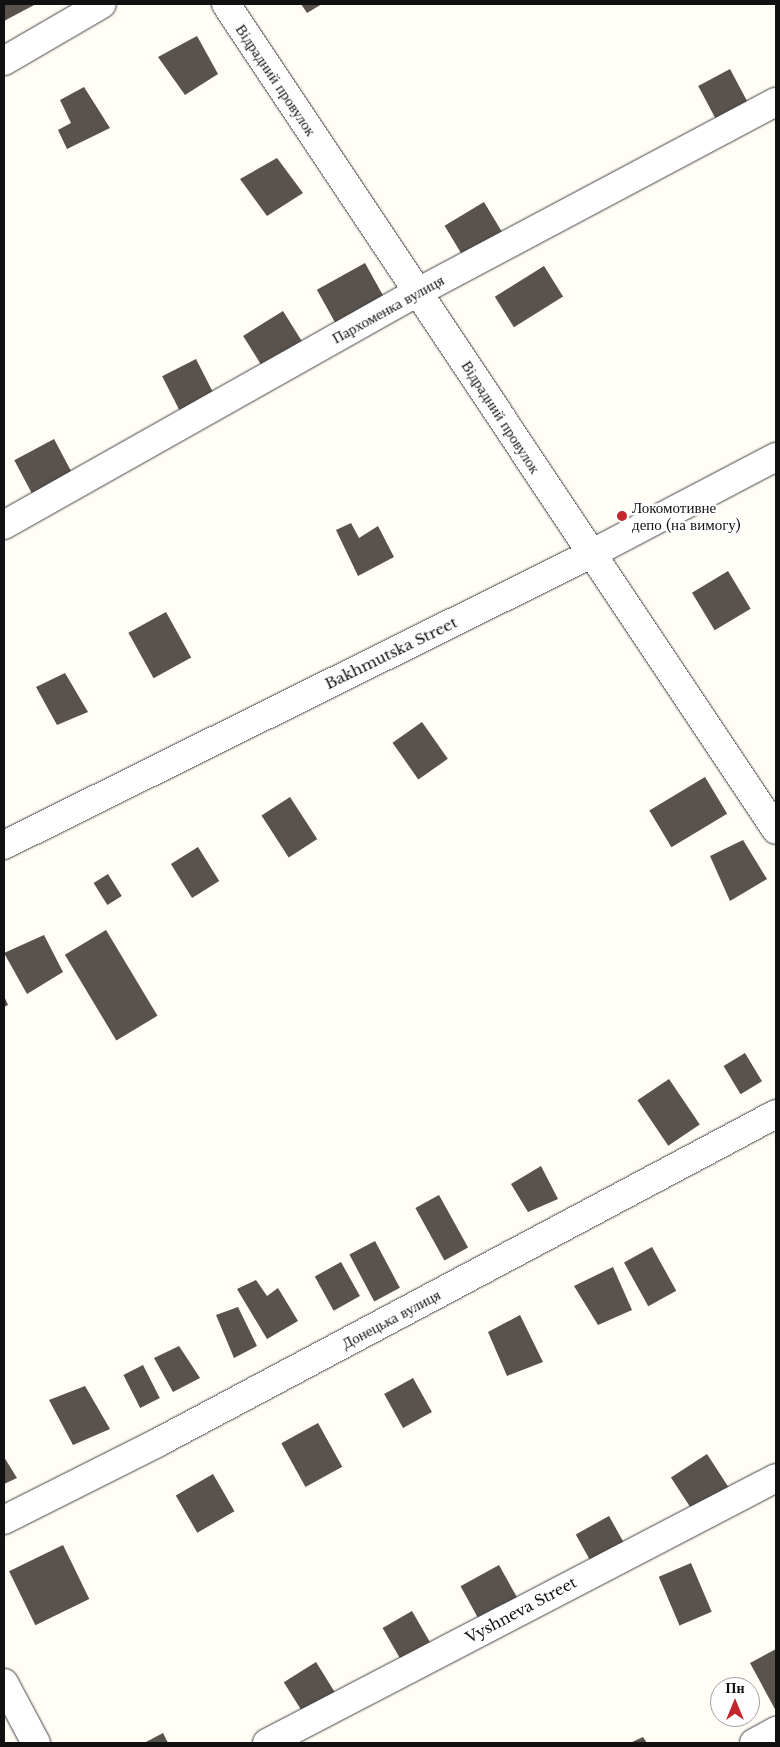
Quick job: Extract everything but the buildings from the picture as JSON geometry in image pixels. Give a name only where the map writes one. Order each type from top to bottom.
[{"type":"street","points":[[4,61],[102,4]]},
{"type":"street","name":"Відрадний провулок","points":[[226,4],[776,830]]},
{"type":"street","name":"Пархоменка вулиця","points":[[4,525],[418,292],[776,102]]},
{"type":"street","name":"Bakhmutska Street","points":[[4,845],[591,554],[776,457]]},
{"type":"street","name":"Донецька вулиця","points":[[4,1520],[157,1443],[776,1114]]},
{"type":"street","name":"Vyshneva Street","points":[[267,1743],[776,1478]]},
{"type":"street","points":[[4,1683],[36,1743]]},
{"type":"street","points":[[754,1743],[776,1731]]},
{"type":"place","name":"Локомотивне депо (на вимогу)","points":[[622,516]]}]
